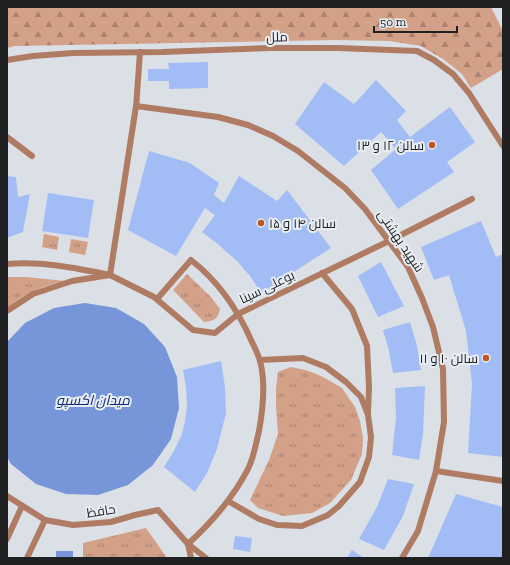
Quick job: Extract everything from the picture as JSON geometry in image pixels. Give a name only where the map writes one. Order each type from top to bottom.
[{"type":"lane","name":"ملل","points":[[7,60],[33,56],[73,53],[270,48],[331,48],[417,51],[434,60],[453,74],[469,93],[503,146]]},
{"type":"lane","points":[[110,274],[136,107],[140,52]]},
{"type":"lane","name":"شهید بهشتی","points":[[136,107],[218,117],[248,126],[273,136],[298,151],[345,188],[365,209],[408,267],[433,327],[443,369],[444,422],[436,471],[418,531],[402,558]]},
{"type":"lane","points":[[7,137],[32,156]]},
{"type":"lane","name":"بوعلی سینا","points":[[188,544],[209,525],[228,501],[248,468],[256,446],[261,420],[263,396],[262,374],[260,360],[248,332],[238,314],[472,199]]},
{"type":"lane","points":[[7,264],[25,262],[56,265],[110,274],[135,286],[157,300],[193,330],[215,333],[238,314],[230,300],[218,286],[191,260],[157,300]]},
{"type":"lane","points":[[228,501],[259,519],[277,525],[302,526],[328,515],[339,506],[360,482],[369,457],[371,437],[368,415],[369,387],[367,346],[352,309],[322,273]]},
{"type":"lane","points":[[7,311],[33,294],[72,282],[110,274]]},
{"type":"lane","points":[[260,360],[303,358],[326,367],[346,382],[361,398],[368,415]]},
{"type":"lane","points":[[436,471],[503,481]]},
{"type":"lane","name":"حافظ","points":[[7,496],[45,520],[73,525],[111,522],[158,510],[188,544],[206,558]]},
{"type":"lane","points":[[7,539],[22,506]]},
{"type":"lane","points":[[27,558],[45,520]]},
{"type":"lane","points":[[188,544],[191,558]]},
{"type":"green space","points":[[7,7],[491,7],[503,31],[503,69],[471,88],[462,74],[443,59],[421,46],[389,41],[336,40],[15,46],[7,48]]},
{"type":"green space","points":[[44,234],[59,237],[57,250],[42,247]]},
{"type":"green space","points":[[71,239],[88,242],[85,255],[69,252]]},
{"type":"green space","points":[[187,274],[210,296],[220,309],[215,319],[204,322],[173,290]]},
{"type":"green space","points":[[7,277],[26,277],[65,281],[34,291],[7,308]]},
{"type":"green space","points":[[291,367],[309,371],[342,388],[355,407],[360,421],[363,438],[362,454],[351,480],[330,503],[312,513],[283,516],[258,508],[250,500],[269,460],[278,434],[276,388],[278,372]]},
{"type":"green space","points":[[146,528],[167,558],[83,558],[83,543]]},
{"type":"water","name":"میدان اکسپو","points":[[85,303],[116,308],[144,324],[165,347],[177,377],[179,408],[171,439],[153,465],[128,485],[98,495],[66,494],[36,484],[11,464],[7,457],[7,342],[25,323],[54,308]]},
{"type":"water","points":[[56,551],[73,551],[73,558],[56,558]]},
{"type":"building","points":[[208,62],[208,88],[169,89],[169,81],[148,81],[148,69],[169,69],[168,63]]},
{"type":"building","name":"سالن ۱۲ و ۱۳","points":[[376,80],[406,111],[397,120],[410,137],[450,107],[475,142],[447,162],[454,172],[398,209],[371,170],[396,149],[381,132],[344,166],[295,124],[324,82],[354,104]]},
{"type":"building","name":"سالن ۱۴ و ۱۵","points":[[149,151],[190,163],[219,183],[214,195],[224,203],[239,176],[277,201],[287,190],[331,248],[261,293],[250,276],[237,261],[202,232],[215,215],[205,208],[176,256],[128,230]]},
{"type":"building","points":[[7,176],[16,177],[18,197],[30,194],[23,232],[7,238]]},
{"type":"building","points":[[48,193],[94,200],[88,238],[42,231]]},
{"type":"building","name":"سالن ۱۰ و ۱۱","points":[[481,221],[496,257],[503,254],[503,457],[468,453],[472,384],[466,331],[449,275],[434,280],[421,247]]},
{"type":"building","points":[[381,262],[404,306],[378,317],[358,276]]},
{"type":"building","points":[[410,322],[417,346],[421,370],[393,373],[383,330]]},
{"type":"building","points":[[221,361],[225,387],[226,413],[217,449],[207,473],[195,492],[164,467],[182,434],[185,421],[187,406],[183,370]]},
{"type":"building","points":[[425,386],[423,434],[419,460],[392,455],[396,418],[395,388]]},
{"type":"building","points":[[388,479],[414,484],[403,516],[384,550],[359,539],[377,507]]},
{"type":"building","points":[[456,494],[503,507],[503,558],[428,558]]},
{"type":"building","points":[[235,536],[252,538],[250,552],[233,549]]},
{"type":"building","points":[[352,550],[364,558],[347,558]]},
{"type":"place","name":"سالن ۱۲ و ۱۳","points":[[432,145]]},
{"type":"place","name":"سالن ۱۴ و ۱۵","points":[[261,223]]},
{"type":"place","name":"سالن ۱۰ و ۱۱","points":[[486,358]]}]
